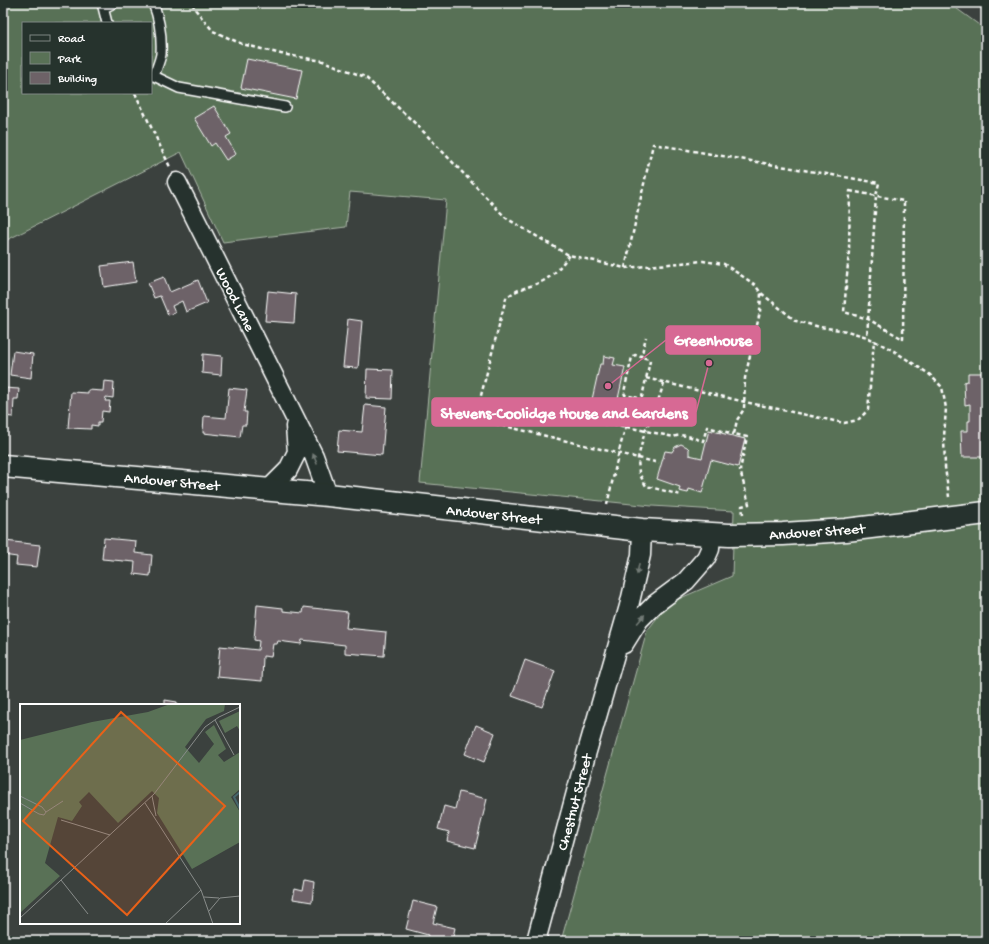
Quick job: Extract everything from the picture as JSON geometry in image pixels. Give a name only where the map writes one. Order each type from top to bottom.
[{"type":"main road","name":"Andover Street","points":[[3,466],[328,495],[642,530],[711,534],[743,535],[846,530],[986,513]]},
{"type":"street","name":"Wood Lane","points":[[177,182],[314,456],[328,495]]},
{"type":"street","name":"Wood Lane","points":[[268,490],[288,470],[297,452],[293,415]]},
{"type":"street","name":"Chestnut Street","points":[[536,941],[637,576],[641,555],[642,530]]},
{"type":"street","name":"Chestnut Street","points":[[612,663],[640,620],[655,604],[686,582],[706,558],[710,549],[711,534]]},
{"type":"lane","points":[[106,22],[103,6],[114,3]]},
{"type":"lane","points":[[153,3],[160,29],[160,54],[153,76],[179,88],[285,106]]},
{"type":"path","points":[[193,3],[194,8],[213,31],[242,44],[281,54],[323,61],[365,77],[418,126],[506,218],[569,255],[625,268],[703,261],[724,264],[754,284],[761,293],[796,321],[820,328],[847,331],[867,337],[929,374],[942,387],[946,408],[944,437],[945,467],[952,516]]},
{"type":"path","points":[[135,94],[177,182]]},
{"type":"path","points":[[625,268],[653,144],[879,183],[876,196],[867,337]]},
{"type":"path","points":[[850,191],[876,196],[904,201],[903,339],[868,319],[844,312],[849,250],[850,191]]},
{"type":"path","points":[[569,255],[560,269],[543,281],[514,291],[506,298],[475,419],[659,463]]},
{"type":"path","points":[[734,434],[737,420],[744,409],[745,378],[760,312],[761,293]]},
{"type":"path","points":[[641,356],[646,337]]},
{"type":"path","points":[[646,378],[745,402],[844,423],[858,420],[868,410],[874,340]]},
{"type":"path","points":[[635,355],[649,359],[650,361],[646,378],[642,397],[638,398],[625,395],[624,392],[632,357],[635,355]]},
{"type":"path","points":[[664,382],[653,416],[645,432],[638,458],[639,473],[646,486],[681,495]]},
{"type":"path","points":[[604,526],[618,452],[634,397]]},
{"type":"path","points":[[613,424],[645,432],[674,437],[677,435],[685,436],[703,441],[707,427],[747,437],[740,470],[749,504],[742,506],[743,520]]},
{"type":"green space","points":[[3,3],[949,3],[986,30],[986,941],[561,941],[647,631],[660,614],[676,600],[732,576],[734,511],[652,506],[420,483],[446,200],[350,192],[346,227],[223,242],[181,152],[3,242]]},
{"type":"building","points":[[247,59],[302,70],[296,99],[241,88]]},
{"type":"building","points":[[214,106],[231,134],[226,137],[236,154],[226,160],[215,143],[211,146],[194,118]]},
{"type":"building","points":[[133,262],[136,282],[104,287],[101,266]]},
{"type":"building","points":[[164,277],[170,292],[198,280],[207,303],[186,312],[182,301],[172,306],[175,313],[168,315],[160,296],[154,298],[148,283]]},
{"type":"building","points":[[268,291],[296,294],[294,323],[265,321]]},
{"type":"building","points":[[348,319],[362,321],[358,368],[343,367]]},
{"type":"building","points":[[13,351],[33,354],[31,378],[10,375]]},
{"type":"building","points":[[203,354],[222,356],[221,375],[202,373]]},
{"type":"building","points":[[604,356],[615,358],[613,365],[625,367],[612,426],[593,423],[597,405],[591,404],[600,364],[603,364]]},
{"type":"building","points":[[367,369],[393,370],[392,399],[366,398]]},
{"type":"building","points":[[968,373],[986,373],[986,457],[962,457],[961,431],[968,431],[968,421],[970,421],[970,404],[965,405],[964,382],[968,381]]},
{"type":"building","points":[[104,381],[114,382],[113,398],[106,397],[105,401],[110,401],[109,412],[102,411],[101,422],[98,422],[98,426],[91,425],[91,429],[68,428],[71,392],[88,393],[88,390],[103,391]]},
{"type":"building","points":[[4,388],[19,389],[18,399],[14,399],[13,417],[3,416]]},
{"type":"building","points":[[229,388],[247,390],[244,412],[247,412],[246,425],[242,425],[240,437],[203,433],[204,416],[226,418]]},
{"type":"building","points":[[365,405],[386,407],[382,455],[337,451],[339,430],[362,432]]},
{"type":"building","points":[[709,430],[745,439],[738,467],[711,460],[702,493],[689,489],[688,493],[679,491],[680,487],[657,479],[665,451],[672,452],[675,447],[681,444],[689,449],[689,455],[702,458]]},
{"type":"building","points":[[3,520],[7,521],[5,541],[40,545],[37,567],[16,565],[17,557],[3,555]]},
{"type":"building","points":[[104,538],[136,541],[135,553],[152,555],[150,576],[134,574],[135,562],[102,559]]},
{"type":"building","points":[[257,605],[283,608],[283,611],[303,613],[304,607],[348,612],[346,628],[386,632],[384,656],[345,653],[345,645],[302,640],[301,644],[278,641],[277,644],[273,644],[271,657],[263,656],[262,681],[217,677],[220,646],[258,650],[259,641],[254,640]]},
{"type":"building","points":[[525,660],[555,671],[542,707],[512,696]]},
{"type":"building","points":[[165,700],[177,702],[177,704],[165,704]]},
{"type":"building","points":[[476,725],[495,733],[484,762],[465,754]]},
{"type":"building","points":[[459,792],[487,799],[475,848],[447,841],[449,832],[438,829],[444,806],[455,809]]},
{"type":"building","points":[[305,880],[314,882],[312,902],[293,899],[295,889],[303,891]]},
{"type":"building","points":[[413,901],[437,907],[433,923],[455,928],[452,941],[427,941],[428,935],[406,929]]},
{"type":"place","name":"Stevens-Coolidge House and Gardens","points":[[709,363]]},
{"type":"place","name":"Greenhouse","points":[[608,386]]}]
